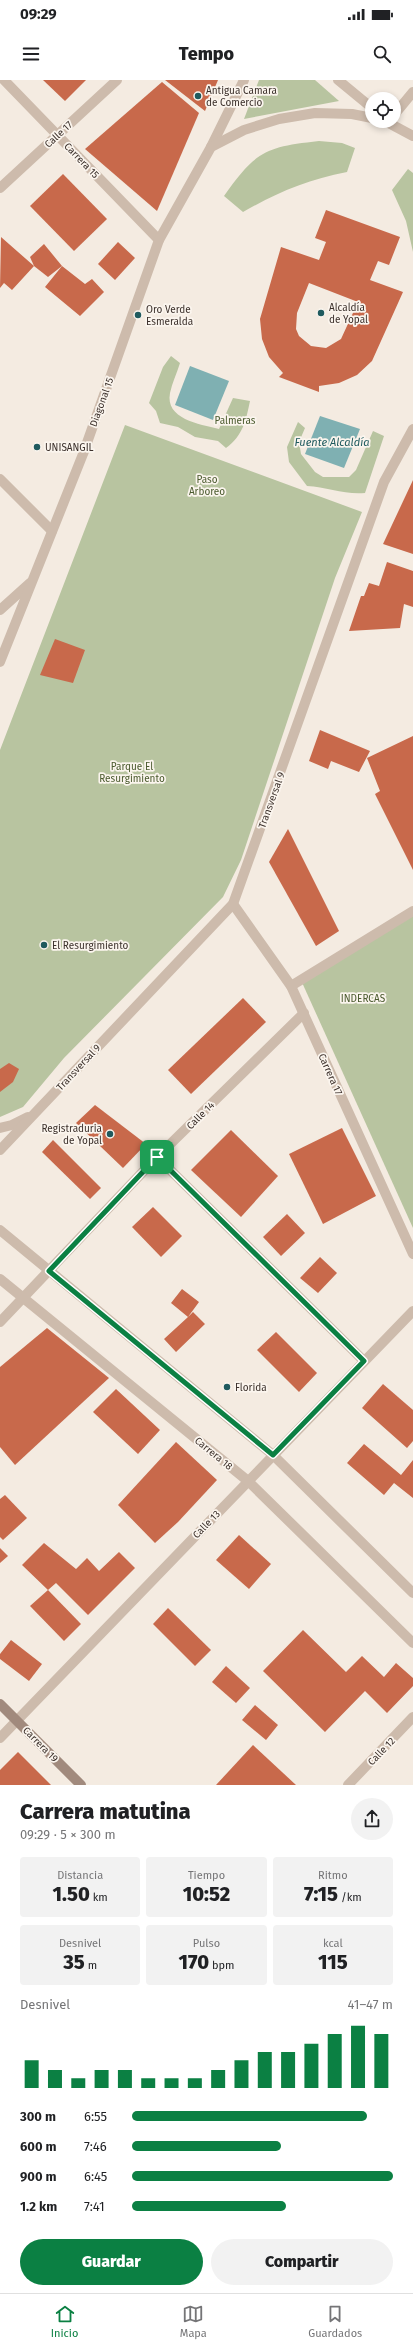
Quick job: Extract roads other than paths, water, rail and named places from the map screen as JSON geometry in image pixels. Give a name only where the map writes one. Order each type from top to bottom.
[{"type":"main road","name":"Carrera 19","points":[[0,1704],[81,1785]]},
{"type":"street","name":"Carrera 15","points":[[4,80],[159,240]]},
{"type":"street","name":"Calle 17","points":[[0,188],[57,134],[118,80]]},
{"type":"street","name":"Diagonal 15","points":[[0,662],[30,583],[83,454],[159,240],[211,147],[244,80]]},
{"type":"street","points":[[338,80],[365,102]]},
{"type":"street","points":[[401,106],[413,92]]},
{"type":"street","points":[[211,147],[244,130],[279,119],[315,113],[352,114],[365,117]]},
{"type":"street","points":[[401,128],[413,136]]},
{"type":"street","name":"Transversal 9","points":[[0,1150],[233,904],[384,482],[410,441],[413,429]]},
{"type":"street","points":[[0,479],[52,531]]},
{"type":"street","points":[[0,610],[30,583]]},
{"type":"street","name":"Carrera 17","points":[[233,904],[291,986],[413,1254]]},
{"type":"street","points":[[291,986],[413,911]]},
{"type":"street","name":"Calle 14","points":[[0,1322],[157,1157],[304,1013]]},
{"type":"street","points":[[0,1128],[12,1125],[36,1112]]},
{"type":"street","points":[[157,1157],[364,1361]]},
{"type":"street","points":[[0,1230],[48,1272],[271,1457],[413,1594]]},
{"type":"street","name":"Carrera 18","points":[[0,1279],[251,1478],[413,1643]]},
{"type":"street","name":"Calle 13","points":[[0,1738],[413,1311]]},
{"type":"street","name":"Calle 12","points":[[348,1785],[413,1717]]},
{"type":"water","points":[[190,366],[229,381],[213,420],[175,405]]},
{"type":"water","name":"Fuente Alcaldía","points":[[320,416],[360,429],[344,468],[305,454]]},
{"type":"place","name":"Antigua Camara de Comercio","points":[[198,96]]},
{"type":"place","name":"Alcaldía de Yopal","points":[[321,313]]},
{"type":"place","name":"Oro Verde Esmeralda","points":[[138,315]]},
{"type":"place","name":"UNISANGIL","points":[[37,447]]},
{"type":"place","name":"El Resurgimiento","points":[[44,945]]},
{"type":"place","name":"Registraduria de Yopal","points":[[110,1134]]},
{"type":"place","name":"Florida","points":[[227,1387]]},
{"type":"park label","name":"Palmeras","points":[[235,420]]},
{"type":"park label","name":"Paso Arboreo","points":[[207,484]]},
{"type":"park label","name":"Parque El Resurgimiento","points":[[132,772]]},
{"type":"park label","name":"INDERCAS","points":[[363,998]]}]
